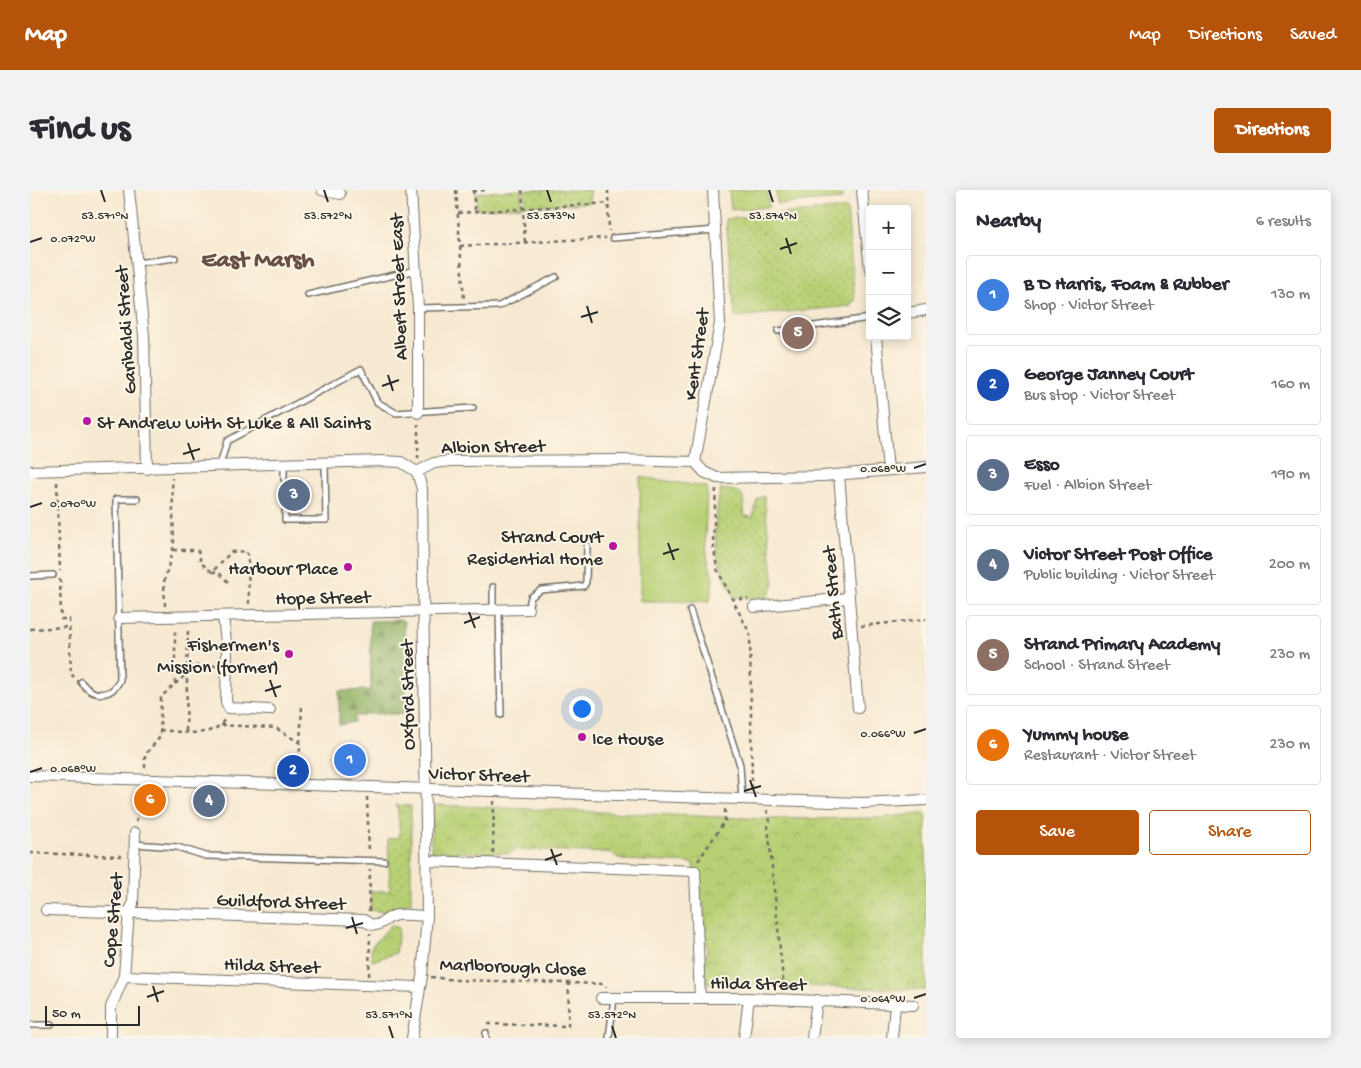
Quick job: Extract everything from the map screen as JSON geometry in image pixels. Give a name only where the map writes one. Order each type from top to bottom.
[{"type":"street","name":"Garibaldi Street","points":[[129,190],[146,373],[147,468]]},
{"type":"street","points":[[322,190],[340,194]]},
{"type":"street","name":"Albert Street East","points":[[411,190],[418,308],[418,412]]},
{"type":"street","name":"Kent Street","points":[[695,462],[720,323],[713,190]]},
{"type":"street","points":[[862,190],[868,250]]},
{"type":"street","points":[[911,312],[926,310]]},
{"type":"street","points":[[876,340],[888,470]]},
{"type":"street","name":"Albion Street","points":[[30,472],[220,465],[401,462],[418,472],[434,463],[451,461],[620,460],[695,462]]},
{"type":"street","points":[[695,462],[704,472],[717,478],[839,475],[926,467]]},
{"type":"street","name":"Oxford Street","points":[[412,1038],[422,976],[427,916],[422,490],[418,472]]},
{"type":"street","name":"Bath Street","points":[[839,475],[858,708]]},
{"type":"street","points":[[754,606],[849,598]]},
{"type":"street","name":"Hope Street","points":[[119,618],[528,608]]},
{"type":"street","points":[[223,616],[227,666],[226,702],[229,708],[270,710]]},
{"type":"street","name":"Victor Street","points":[[30,776],[862,803],[926,800]]},
{"type":"street","name":"Cope Street","points":[[111,1038],[111,1007],[124,976],[129,912],[133,904],[134,832]]},
{"type":"street","points":[[427,861],[695,871],[700,998]]},
{"type":"street","points":[[46,910],[129,912]]},
{"type":"street","name":"Guildford Street","points":[[129,912],[364,920],[370,925],[382,924],[394,916],[427,916]]},
{"type":"street","name":"Hilda Street","points":[[124,976],[419,987]]},
{"type":"street","name":"Hilda Street","points":[[601,998],[749,998],[913,1005]]},
{"type":"street","points":[[744,1038],[749,998]]},
{"type":"street","points":[[812,1038],[817,1000]]},
{"type":"street","points":[[892,1038],[895,1005]]},
{"type":"lane","points":[[611,238],[716,230]]},
{"type":"lane","points":[[137,263],[175,258]]},
{"type":"lane","points":[[308,295],[416,270]]},
{"type":"lane","points":[[418,308],[499,306],[556,277]]},
{"type":"lane","points":[[778,331],[866,319]]},
{"type":"lane","points":[[220,465],[227,441],[361,369],[377,402],[396,412],[473,408]]},
{"type":"lane","points":[[285,512],[285,520],[326,520],[325,463]]},
{"type":"lane","points":[[284,465],[284,479]]},
{"type":"lane","points":[[81,682],[91,692],[105,694],[116,686],[120,673],[116,500],[137,499]]},
{"type":"lane","points":[[528,608],[531,596],[541,590],[584,586],[586,582],[587,546]]},
{"type":"lane","points":[[30,576],[53,576]]},
{"type":"lane","points":[[493,587],[502,714]]},
{"type":"lane","points":[[690,610],[740,765],[747,798]]},
{"type":"lane","points":[[134,844],[177,847],[206,856],[384,861]]},
{"type":"lane","points":[[608,1038],[614,998]]},
{"type":"lane","points":[[30,1025],[51,1025]]},
{"type":"path","points":[[456,190],[465,307]]},
{"type":"path","points":[[475,211],[473,190],[486,190]]},
{"type":"path","points":[[522,190],[525,244]]},
{"type":"path","points":[[460,246],[611,238],[608,190]]},
{"type":"path","points":[[458,212],[609,203]]},
{"type":"path","points":[[418,412],[418,472]]},
{"type":"path","points":[[172,467],[173,550],[164,582],[170,617],[175,684]]},
{"type":"path","points":[[57,471],[61,619],[69,619],[71,674],[81,682]]},
{"type":"path","points":[[717,478],[713,542],[717,569],[750,634],[747,798]]},
{"type":"path","points":[[173,550],[197,550],[200,554],[200,562],[212,572],[218,572],[228,582]]},
{"type":"path","points":[[212,572],[230,552],[245,551],[248,555],[250,615]]},
{"type":"path","points":[[186,731],[189,616]]},
{"type":"path","points":[[852,627],[926,619]]},
{"type":"path","points":[[30,629],[69,627]]},
{"type":"path","points":[[188,665],[227,666]]},
{"type":"path","points":[[134,832],[138,809],[145,789],[145,754],[160,737],[161,697],[188,674]]},
{"type":"path","points":[[299,784],[302,706]]},
{"type":"path","points":[[160,730],[208,732],[221,724],[229,708]]},
{"type":"path","points":[[221,724],[276,728],[300,743]]},
{"type":"path","points":[[367,787],[366,837],[370,861]]},
{"type":"path","points":[[493,864],[494,792]]},
{"type":"path","points":[[691,871],[725,821],[725,798]]},
{"type":"path","points":[[767,799],[768,817],[766,821],[784,1000]]},
{"type":"path","points":[[30,853],[134,857]]},
{"type":"path","name":"Marlborough Close","points":[[422,976],[456,980],[604,984],[614,998]]},
{"type":"path","points":[[486,1036],[486,1024],[568,1026],[569,983]]},
{"type":"green space","points":[[521,190],[522,206],[477,209],[476,193]]},
{"type":"green space","points":[[524,190],[590,190],[590,203],[525,206]]},
{"type":"green space","points":[[729,190],[767,190],[769,207],[731,210]]},
{"type":"green space","points":[[776,190],[842,190],[842,199],[777,204]]},
{"type":"green space","points":[[847,208],[855,301],[851,302],[851,306],[735,317],[726,219]]},
{"type":"green space","points":[[640,477],[707,487],[705,539],[713,578],[710,601],[640,601]]},
{"type":"green space","points":[[721,489],[734,491],[741,495],[744,503],[744,516],[753,517],[757,499],[764,496],[774,584],[767,598],[734,597],[724,576],[716,546],[716,517]]},
{"type":"green space","points":[[402,620],[404,622],[406,714],[364,714],[363,716],[354,716],[354,722],[339,725],[339,691],[371,690],[370,621]]},
{"type":"green space","points":[[396,805],[411,806],[411,902],[386,912],[370,910],[371,891],[390,891],[388,839],[400,837]]},
{"type":"green space","points":[[436,805],[767,819],[879,818],[926,813],[926,990],[705,983],[702,959],[707,954],[703,901],[697,896],[693,863],[622,860],[611,853],[516,849],[510,853],[431,852],[432,809]]},
{"type":"green space","points":[[391,925],[399,928],[396,953],[372,961],[371,947]]},
{"type":"place","name":"Strand Primary Academy","points":[[798,333]]},
{"type":"place","name":"St Andrew with St Luke & All Saints","points":[[87,421]]},
{"type":"place","name":"Esso","points":[[294,495]]},
{"type":"place","name":"Strand Court Residential Home","points":[[613,546]]},
{"type":"place","name":"Harbour Place","points":[[348,567]]},
{"type":"place","name":"Fishermen's Mission (former)","points":[[289,654]]},
{"type":"place","name":"Ice House","points":[[582,737]]},
{"type":"place","name":"B D Harris, Foam & Rubber","points":[[350,760]]},
{"type":"place","name":"George Janney Court","points":[[293,771]]},
{"type":"place","name":"Yummy house","points":[[150,800]]},
{"type":"place","name":"Victor Street Post Office","points":[[209,801]]},
{"type":"district","name":"East Marsh","points":[[258,258]]}]
